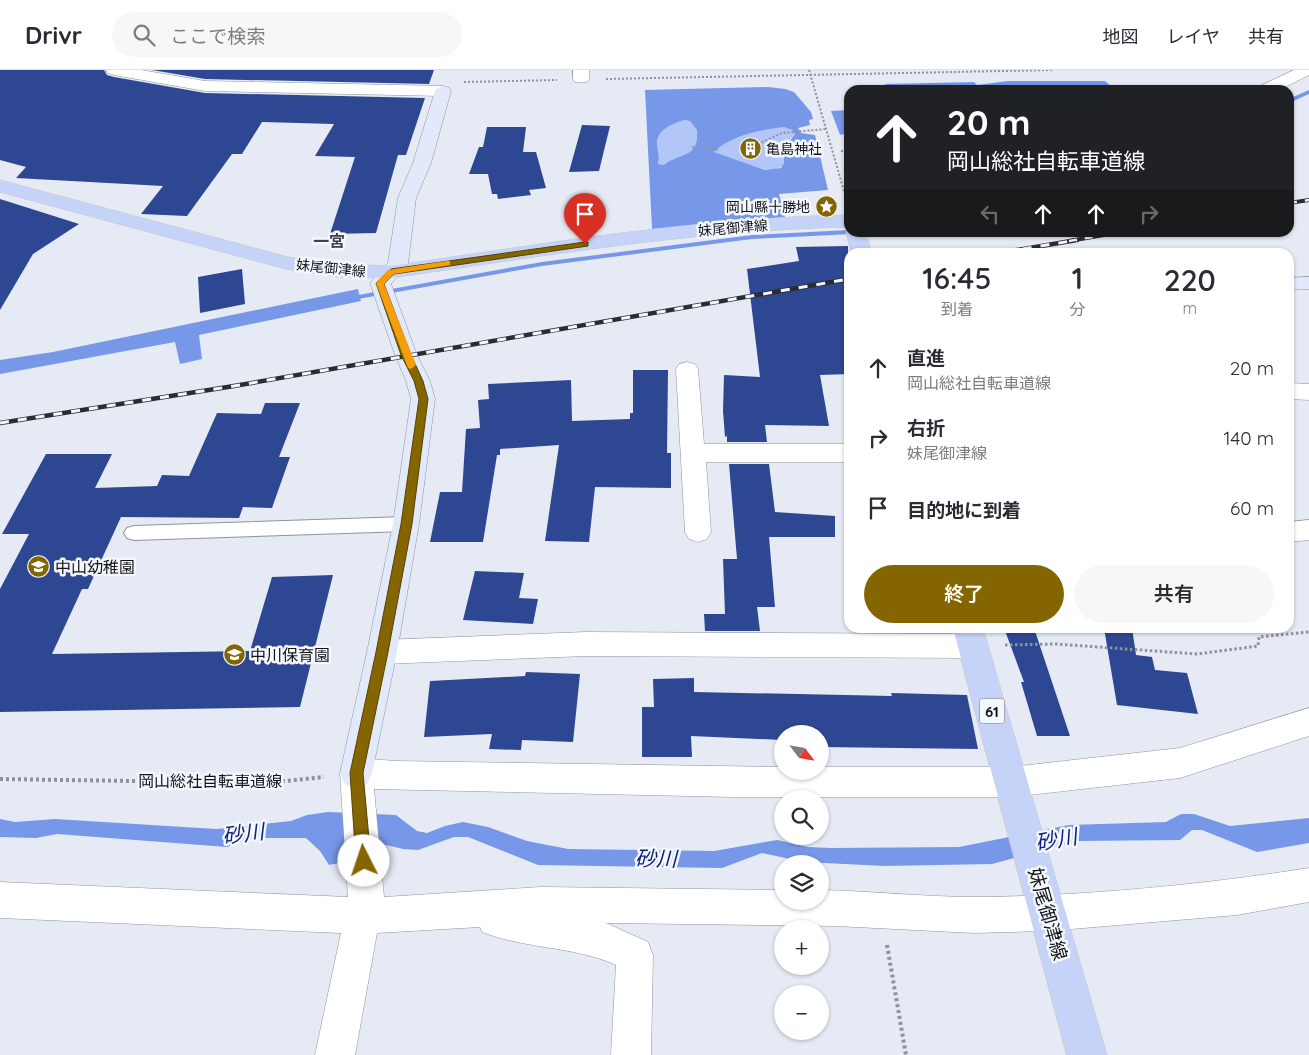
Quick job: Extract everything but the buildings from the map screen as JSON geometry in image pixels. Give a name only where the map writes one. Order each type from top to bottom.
[{"type":"main road","points":[[357,781],[406,524],[424,399],[406,355],[386,286],[398,264],[407,198],[422,163],[443,90]]},
{"type":"main road","name":"妹尾御津線","points":[[0,186],[286,263],[331,270],[386,286],[642,236],[801,222],[844,221]]},
{"type":"main road","points":[[1294,284],[1309,283]]},
{"type":"main road","name":"妹尾御津線","points":[[971,637],[1087,1055]]},
{"type":"street","points":[[114,70],[205,86],[443,90]]},
{"type":"street","points":[[205,86],[230,70]]},
{"type":"street","points":[[1277,85],[1306,70]]},
{"type":"street","points":[[687,368],[698,532]]},
{"type":"street","points":[[1294,391],[1309,392]]},
{"type":"street","points":[[693,453],[844,453]]},
{"type":"street","points":[[1294,532],[1309,530]]},
{"type":"street","points":[[382,652],[586,644],[971,637]]},
{"type":"street","points":[[335,1055],[364,906],[357,781],[396,776],[1013,788],[1180,763],[1309,722]]},
{"type":"street","points":[[442,911],[541,905],[836,908],[974,915],[1045,904],[1237,897],[1309,885]]},
{"type":"street","points":[[0,900],[364,906],[442,911],[561,930],[604,941],[635,955],[631,1055]]},
{"type":"lane","points":[[134,533],[406,524]]},
{"type":"path","points":[[810,70],[844,191]]},
{"type":"path","points":[[443,90],[459,82],[581,75],[811,75],[1053,70]]},
{"type":"path","points":[[758,144],[766,138],[793,132],[826,129]]},
{"type":"path","points":[[692,147],[720,150]]},
{"type":"path","points":[[971,637],[1197,654],[1258,646],[1259,637],[1309,632]]},
{"type":"path","name":"岡山総社自転車道線","points":[[0,780],[266,783],[357,781]]},
{"type":"path","points":[[896,941],[887,944],[906,1055]]},
{"type":"shaded area","points":[[685,120],[690,121],[697,130],[695,146],[687,154],[664,165],[658,164],[657,140],[659,135],[671,125]]},
{"type":"shaded area","points":[[784,127],[792,130],[795,134],[788,141],[783,166],[775,169],[757,169],[714,152],[738,137]]},
{"type":"water","points":[[1008,81],[1105,81],[1109,85],[977,85]]},
{"type":"water","points":[[974,82],[977,85],[885,85],[885,84]]},
{"type":"water","points":[[768,87],[794,92],[811,112],[813,119],[809,120],[810,125],[798,128],[801,133],[815,135],[828,190],[779,194],[785,217],[652,229],[645,90]],"holes":[[[685,120],[690,121],[697,130],[695,146],[687,154],[664,165],[658,164],[657,140],[659,135],[671,125]],[[784,127],[792,130],[795,134],[784,149],[784,163],[781,168],[765,170],[714,152],[738,137]]]},
{"type":"water","points":[[844,110],[844,134],[840,135],[831,111]]},
{"type":"water","points":[[358,289],[361,301],[199,335],[202,359],[180,364],[175,342],[0,374],[0,360],[53,352]]},
{"type":"water","name":"砂川","points":[[328,812],[396,815],[417,831],[427,833],[463,822],[488,827],[527,841],[568,849],[714,851],[774,841],[774,845],[831,848],[959,847],[1069,825],[1166,822],[1181,814],[1194,814],[1230,826],[1309,818],[1309,843],[1257,852],[1202,830],[1192,830],[1180,840],[1078,841],[992,864],[885,866],[829,863],[829,855],[774,856],[762,853],[722,868],[538,865],[468,837],[454,837],[418,850],[403,849],[374,842],[350,853],[339,863],[329,865],[320,851],[306,838],[252,838],[227,847],[57,834],[36,838],[0,837],[0,819],[15,822],[55,819],[216,829],[291,821],[307,815]]},
{"type":"waterway","points":[[1294,99],[1309,92]]},
{"type":"waterway","points":[[347,299],[542,264],[752,237],[844,232]]},
{"type":"railway","points":[[1294,202],[1309,200]]},
{"type":"railway","points":[[1069,241],[1092,237]]},
{"type":"railway","points":[[1029,248],[1077,240]]},
{"type":"railway","points":[[0,423],[234,386],[844,280]]},
{"type":"slow traffic","points":[[411,365],[380,283],[391,272],[447,263]]},
{"type":"place","name":"亀島神社","points":[[750,149]]},
{"type":"place","name":"岡山縣十勝地","points":[[826,207]]},
{"type":"place","name":"中山幼稚園","points":[[39,567]]},
{"type":"place","name":"中川保育園","points":[[234,655]]},
{"type":"district","name":"一宮","points":[[329,241]]},
{"type":"route","points":[[364,861],[356,773],[382,652],[407,519],[424,399],[380,283],[391,272],[585,244]]}]
